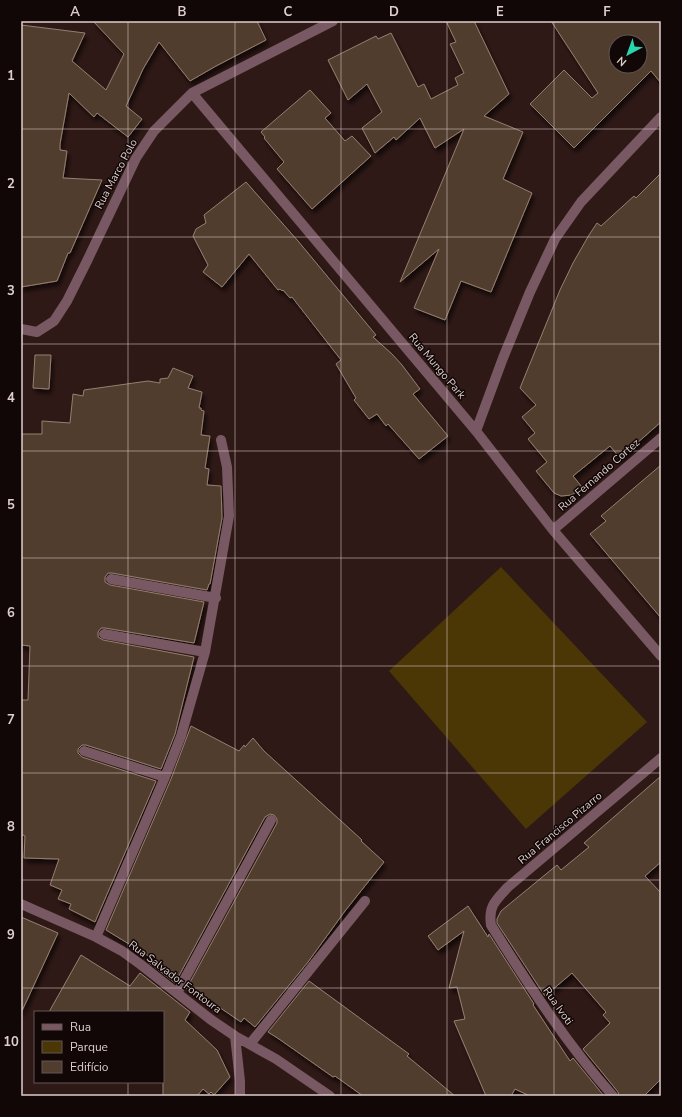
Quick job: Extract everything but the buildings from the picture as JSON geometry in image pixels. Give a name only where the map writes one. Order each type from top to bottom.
[{"type":"street","name":"Rua Marco Polo","points":[[21,329],[37,332],[54,321],[67,301],[136,158],[154,131],[192,94],[333,21]]},
{"type":"street","name":"Rua Mungo Park","points":[[192,94],[476,431],[553,530],[661,656]]},
{"type":"street","points":[[476,431],[518,321],[555,239],[581,202],[661,117]]},
{"type":"street","name":"Rua Fernando Cortez","points":[[553,530],[661,438]]},
{"type":"street","points":[[96,937],[182,736],[205,652],[216,598],[229,516],[227,468],[221,440]]},
{"type":"street","points":[[111,579],[216,598]]},
{"type":"street","points":[[104,634],[205,652]]},
{"type":"street","points":[[84,751],[165,777]]},
{"type":"street","name":"Rua Francisco Pizarro","points":[[491,925],[489,915],[492,906],[508,887],[661,758]]},
{"type":"street","points":[[177,993],[271,820]]},
{"type":"street","points":[[250,1044],[365,901]]},
{"type":"street","name":"Rua Salvador Fontoura","points":[[21,904],[96,937],[122,951],[195,1008],[235,1036],[276,1059],[330,1096]]},
{"type":"street","name":"Rua Ivoti","points":[[491,925],[526,980],[570,1044],[613,1096]]},
{"type":"street","points":[[235,1036],[240,1081],[240,1096]]},
{"type":"green space","points":[[501,567],[647,722],[526,829],[389,671]]}]
